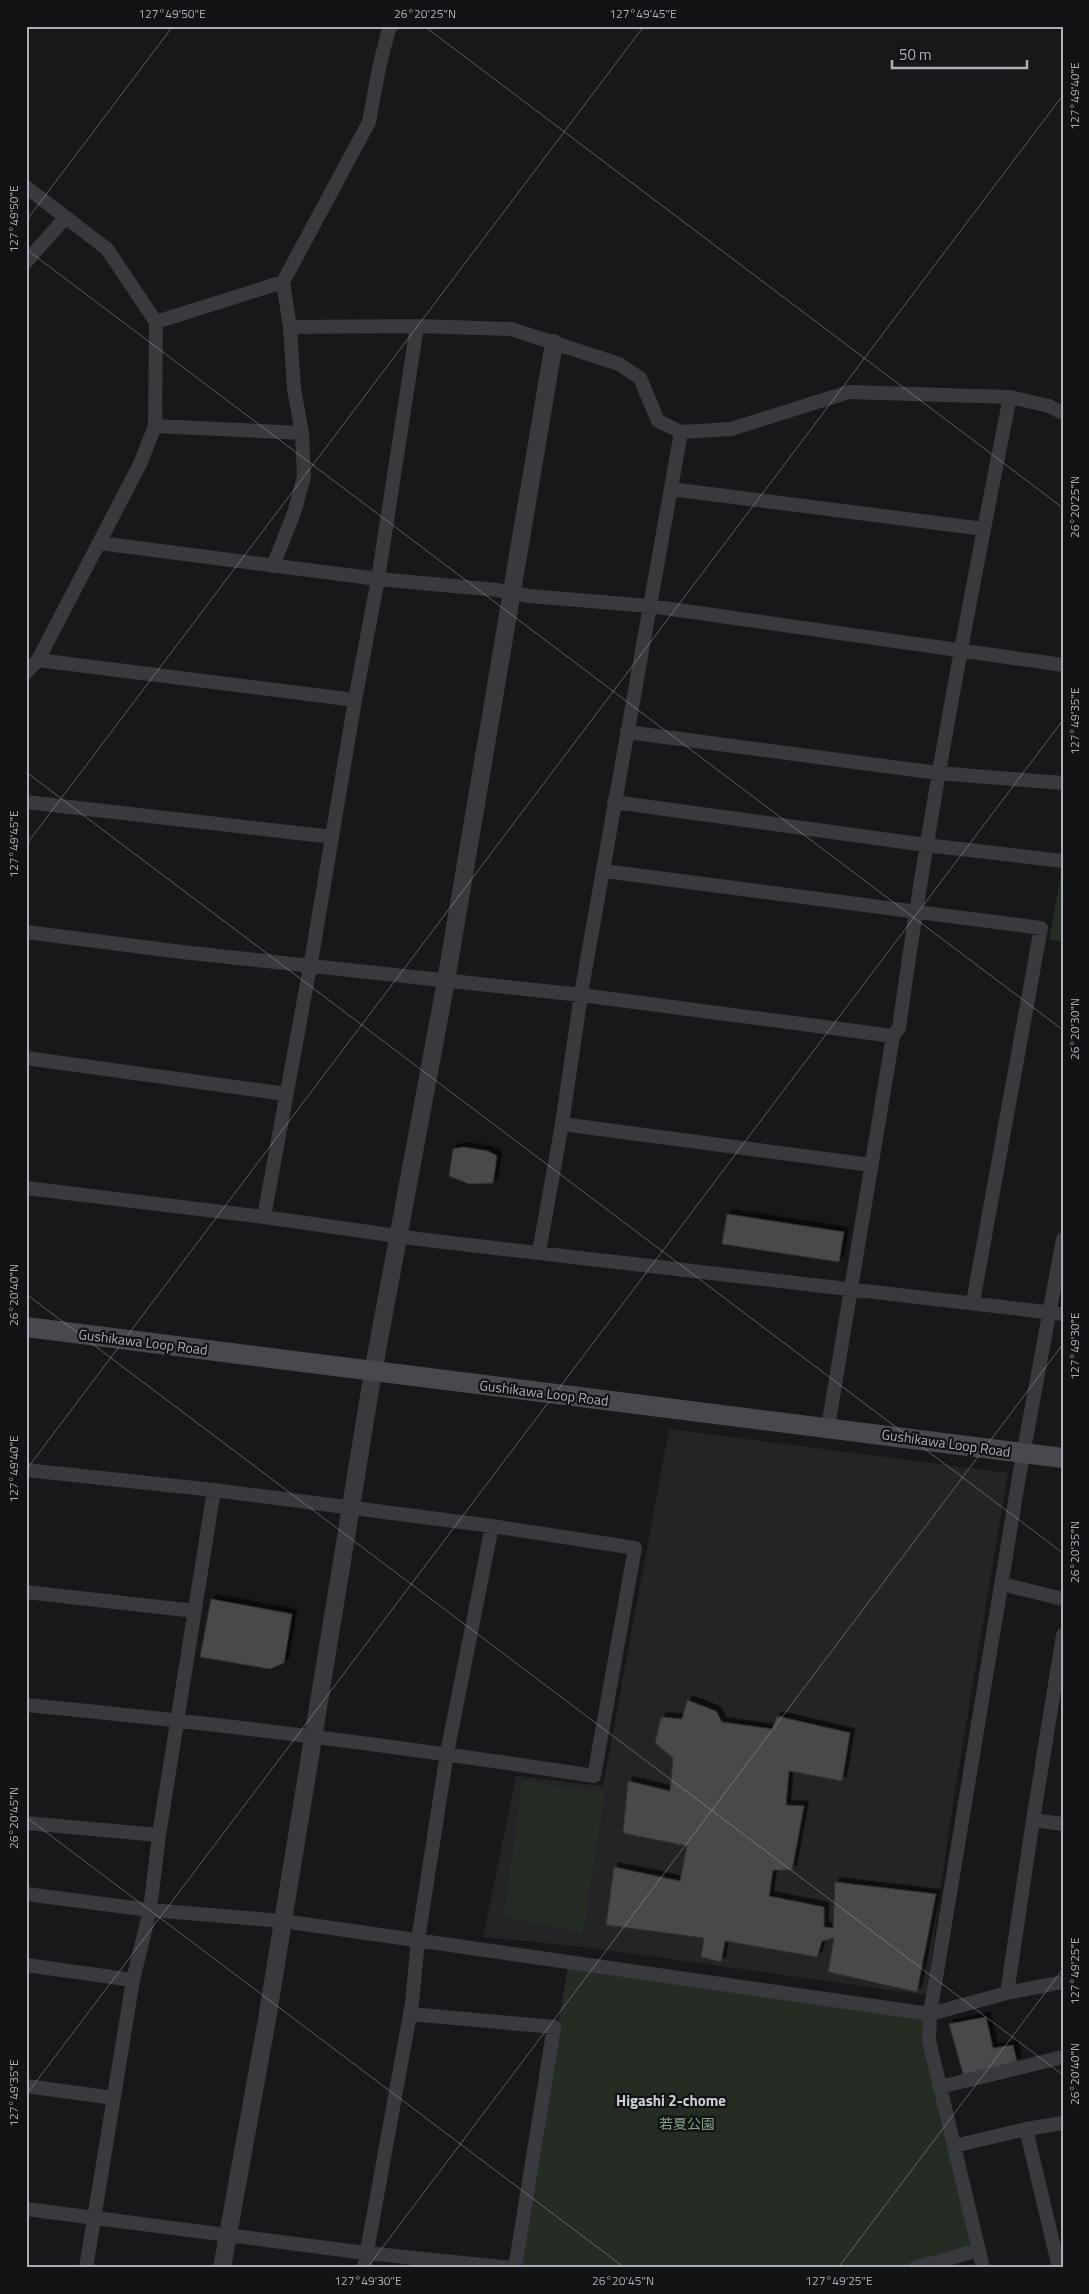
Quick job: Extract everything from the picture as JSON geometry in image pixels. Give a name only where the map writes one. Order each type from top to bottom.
[{"type":"main road","name":"Gushikawa Loop Road","points":[[26,1327],[1063,1458]]},
{"type":"street","points":[[273,566],[294,513],[304,477],[302,433],[294,389],[290,327],[283,282],[369,122],[379,68],[391,26]]},
{"type":"street","points":[[26,187],[107,249],[156,322],[155,426],[140,464],[99,543],[38,660],[26,674]]},
{"type":"street","points":[[26,262],[66,218]]},
{"type":"street","points":[[156,322],[283,282]]},
{"type":"street","points":[[290,327],[417,326],[511,329],[619,364],[640,378],[658,420],[681,432],[732,429],[849,392],[1010,397],[1049,406],[1063,412]]},
{"type":"street","points":[[264,1217],[310,966],[354,700],[378,579],[417,326]]},
{"type":"street","points":[[222,2268],[283,1921],[373,1372],[446,981],[554,343]]},
{"type":"street","points":[[828,1427],[893,1036],[899,1028],[915,912],[938,773],[1010,397]]},
{"type":"street","points":[[155,426],[302,433]]},
{"type":"street","points":[[539,1252],[562,1124],[581,995],[604,871],[614,802],[681,432]]},
{"type":"street","points":[[671,489],[984,529]]},
{"type":"street","points":[[99,543],[378,579],[512,592],[529,596],[650,606],[1063,665]]},
{"type":"street","points":[[38,660],[354,700]]},
{"type":"street","points":[[628,732],[938,773],[1063,783]]},
{"type":"street","points":[[26,802],[332,837]]},
{"type":"street","points":[[614,802],[926,845],[1063,861]]},
{"type":"street","points":[[604,871],[1041,928],[973,1302]]},
{"type":"street","points":[[26,932],[310,966],[581,995],[893,1036]]},
{"type":"street","points":[[26,1058],[286,1094]]},
{"type":"street","points":[[562,1124],[871,1165]]},
{"type":"street","points":[[26,1188],[264,1217],[399,1236],[1056,1313]]},
{"type":"street","points":[[983,2268],[929,2040],[930,2014],[1024,1453],[1056,1313],[1063,1239]]},
{"type":"street","points":[[26,1470],[214,1490],[492,1526],[635,1548],[594,1776],[447,1753],[178,1720],[26,1705]]},
{"type":"street","points":[[86,2268],[133,1980],[150,1910],[159,1835],[214,1490]]},
{"type":"street","points":[[364,2268],[410,2014],[418,1940],[447,1753],[492,1526]]},
{"type":"street","points":[[1002,1584],[1063,1599]]},
{"type":"street","points":[[26,1592],[195,1612]]},
{"type":"street","points":[[1007,1994],[1063,1635]]},
{"type":"street","points":[[1033,1820],[1063,1824]]},
{"type":"street","points":[[26,1823],[159,1835]]},
{"type":"street","points":[[26,1894],[150,1910],[283,1921],[930,2014],[1063,1982]]},
{"type":"street","points":[[26,1964],[133,1980]]},
{"type":"street","points":[[26,2209],[366,2253],[513,2268],[554,2027],[410,2014]]},
{"type":"street","points":[[940,2087],[1063,2057]]},
{"type":"street","points":[[26,2086],[114,2098]]},
{"type":"street","points":[[954,2146],[1026,2129],[1063,2123]]},
{"type":"street","points":[[1026,2129],[1059,2268]]},
{"type":"street","points":[[915,2268],[979,2250]]},
{"type":"shaded area","points":[[669,1429],[1008,1473],[950,1822],[926,1995],[585,1947],[483,1937],[516,1776],[603,1786]]},
{"type":"green space","points":[[1063,863],[1063,942],[1049,940]]},
{"type":"green space","points":[[522,1780],[605,1793],[583,1933],[504,1917]]},
{"type":"green space","name":"若夏公園","points":[[569,1962],[930,2014],[979,2250],[915,2268],[515,2268]]},
{"type":"building","points":[[463,1147],[488,1151],[497,1156],[493,1183],[469,1184],[449,1176],[453,1149]]},
{"type":"building","points":[[727,1214],[844,1232],[839,1262],[722,1244]]},
{"type":"building","points":[[211,1599],[292,1614],[284,1663],[270,1669],[200,1657]]},
{"type":"building","points":[[687,1700],[716,1711],[722,1722],[772,1729],[777,1716],[850,1733],[842,1781],[789,1771],[786,1805],[804,1806],[792,1870],[773,1870],[769,1896],[824,1907],[824,1927],[833,1928],[835,1882],[936,1894],[917,1992],[828,1972],[834,1938],[822,1941],[817,1957],[725,1941],[721,1962],[701,1957],[704,1938],[606,1925],[614,1867],[680,1881],[687,1846],[623,1833],[628,1781],[670,1791],[673,1758],[655,1743],[661,1717],[682,1719]]},
{"type":"building","points":[[986,2017],[993,2048],[1013,2045],[1017,2062],[964,2077],[949,2024]]},
{"type":"district","name":"Higashi 2-chome","points":[[671,2101]]}]
